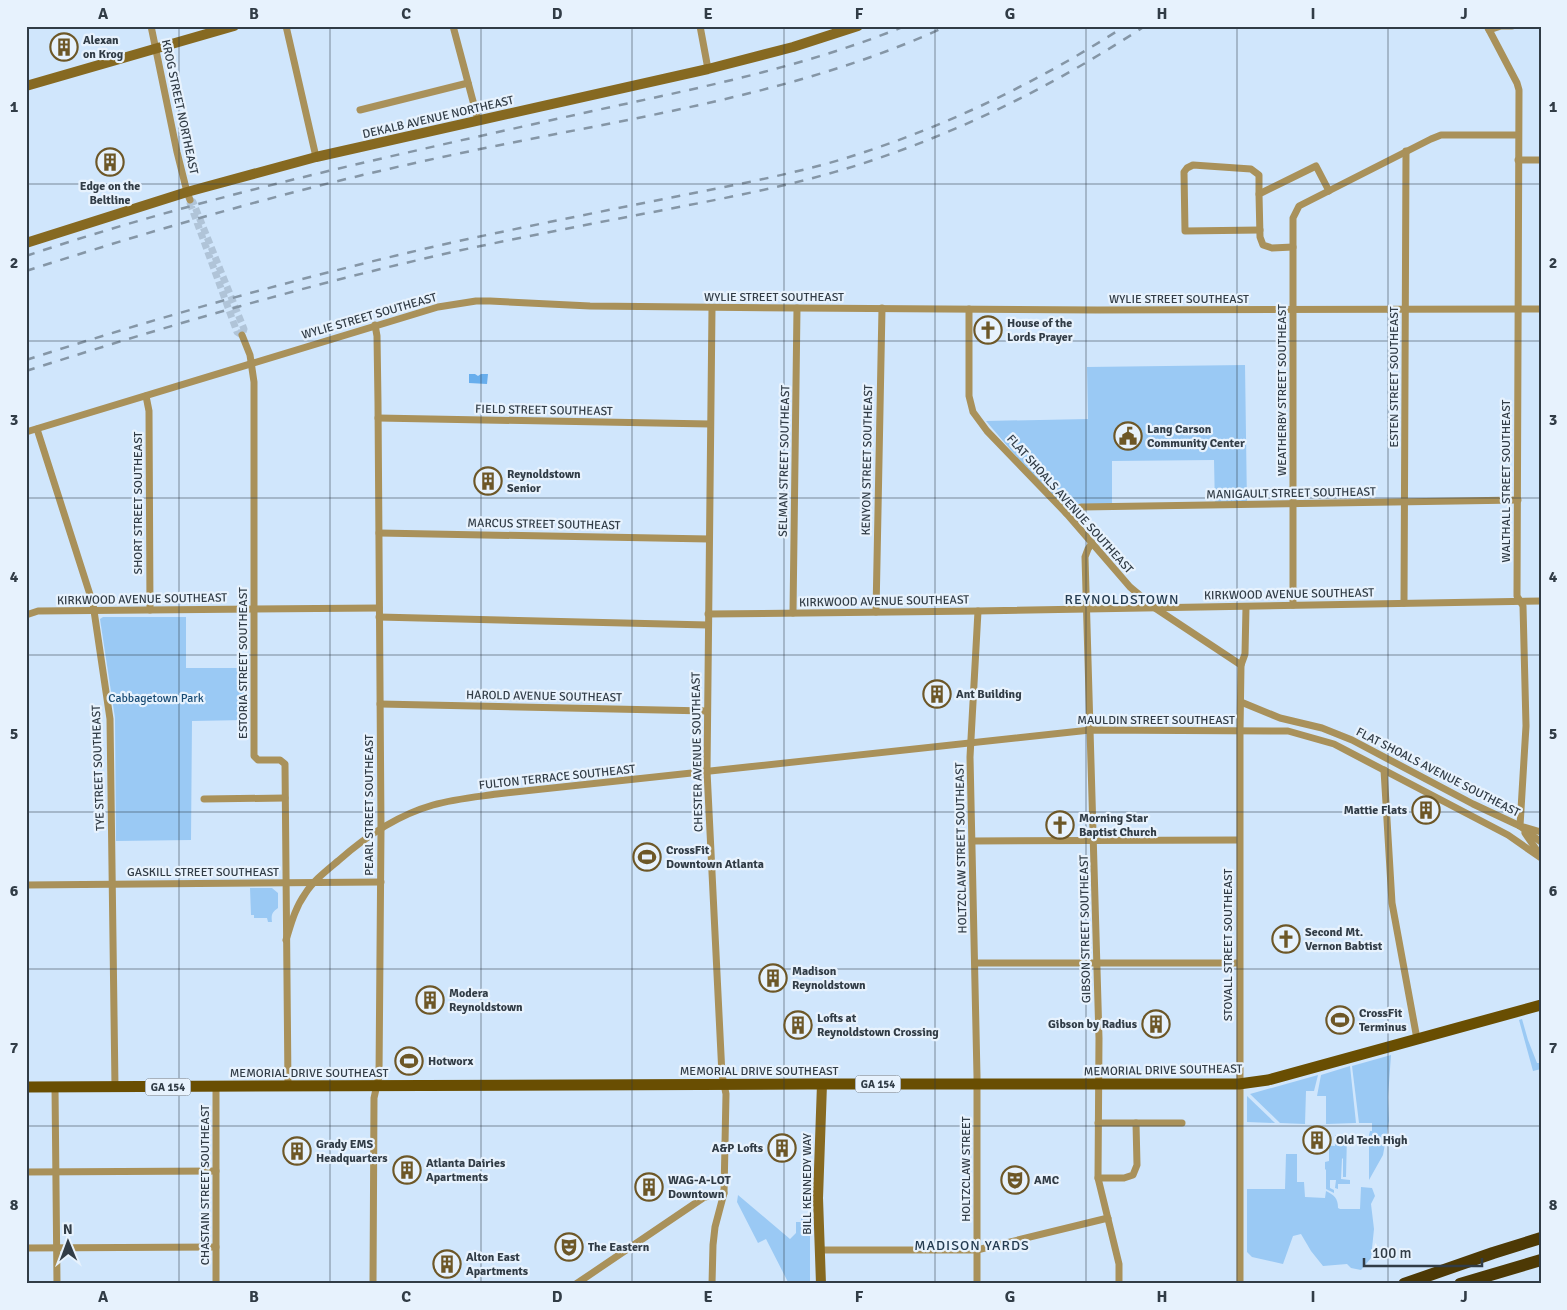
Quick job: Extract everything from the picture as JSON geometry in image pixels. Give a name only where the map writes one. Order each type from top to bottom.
[{"type":"highway","points":[[1404,1284],[1493,1252],[1541,1238]]},
{"type":"highway","points":[[1460,1284],[1541,1260]]},
{"type":"main road","points":[[30,85],[234,26]]},
{"type":"main road","name":"DEKALB AVENUE NORTHEAST","points":[[26,243],[316,157],[708,69],[793,47],[858,26]]},
{"type":"main road","name":"MEMORIAL DRIVE SOUTHEAST","points":[[26,1087],[1239,1084],[1268,1080],[1541,1005]]},
{"type":"main road","name":"BILL KENNEDY WAY","points":[[820,1284],[818,1198],[822,1084]]},
{"type":"street","name":"KROG STREET NORTHEAST","points":[[151,26],[189,196]]},
{"type":"street","points":[[286,26],[316,157]]},
{"type":"street","points":[[453,26],[478,120]]},
{"type":"street","points":[[700,26],[708,69]]},
{"type":"street","points":[[1488,28],[1512,26]]},
{"type":"street","name":"WALTHALL STREET SOUTHEAST","points":[[1488,28],[1518,82],[1517,596],[1523,606],[1526,726],[1520,826]]},
{"type":"street","points":[[360,110],[468,83]]},
{"type":"street","points":[[1259,194],[1316,166],[1329,191],[1431,138],[1441,136],[1518,135]]},
{"type":"street","name":"ESTEN STREET SOUTHEAST","points":[[1404,603],[1406,151]]},
{"type":"street","points":[[1518,160],[1541,160]]},
{"type":"street","points":[[1260,230],[1185,230],[1184,172],[1187,168],[1193,165],[1251,170],[1259,174],[1260,230],[1263,245],[1272,248],[1293,247]]},
{"type":"street","name":"WEATHERBY STREET SOUTHEAST","points":[[1293,605],[1293,218],[1299,206],[1329,191]]},
{"type":"street","name":"WYLIE STREET SOUTHEAST","points":[[26,432],[438,307],[476,301],[590,306],[712,308],[1541,309]]},
{"type":"street","name":"CHESTER AVENUE SOUTHEAST","points":[[712,308],[706,771],[722,1075],[726,1094],[724,1193],[715,1227],[712,1284]]},
{"type":"street","name":"SELMAN STREET SOUTHEAST","points":[[793,613],[797,308]]},
{"type":"street","name":"KENYON STREET SOUTHEAST","points":[[876,612],[882,308]]},
{"type":"street","name":"FLAT SHOALS AVENUE SOUTHEAST","points":[[969,309],[969,396],[972,412],[987,431],[1066,514],[1130,586],[1155,608],[1241,665]]},
{"type":"street","name":"PEARL STREET SOUTHEAST","points":[[374,1284],[374,1098],[379,1076],[381,882],[376,326]]},
{"type":"street","name":"ESTORIA STREET SOUTHEAST","points":[[242,335],[252,363],[254,382],[254,756],[258,760],[280,760],[284,762],[288,1086]]},
{"type":"street","name":"SHORT STREET SOUTHEAST","points":[[146,396],[149,412],[150,610]]},
{"type":"street","name":"FIELD STREET SOUTHEAST","points":[[378,418],[710,424]]},
{"type":"street","name":"TYE STREET SOUTHEAST","points":[[37,429],[92,598],[110,719],[115,1087]]},
{"type":"street","name":"MANIGAULT STREET SOUTHEAST","points":[[1066,514],[1073,509],[1082,508],[1518,500]]},
{"type":"street","name":"MARCUS STREET SOUTHEAST","points":[[379,533],[709,539]]},
{"type":"street","name":"GIBSON STREET SOUTHEAST","points":[[1092,543],[1085,557],[1097,963],[1098,1178],[1119,1264],[1119,1284]]},
{"type":"street","name":"KIRKWOOD AVENUE SOUTHEAST","points":[[708,614],[1541,601]]},
{"type":"street","name":"STOVALL STREET SOUTHEAST","points":[[1240,1284],[1239,840],[1241,665],[1245,654],[1246,606]]},
{"type":"street","name":"KIRKWOOD AVENUE SOUTHEAST","points":[[26,615],[38,611],[379,608]]},
{"type":"street","name":"HOLTZCLAW STREET SOUTHEAST","points":[[977,1085],[971,743],[978,611]]},
{"type":"street","points":[[380,617],[708,625]]},
{"type":"street","name":"FLAT SHOALS AVENUE SOUTHEAST","points":[[1241,702],[1280,718],[1322,728],[1352,740],[1473,804],[1520,826],[1541,843]]},
{"type":"street","name":"HAROLD AVENUE SOUTHEAST","points":[[380,704],[706,711]]},
{"type":"street","name":"FLAT SHOALS AVENUE SOUTHEAST","points":[[1288,731],[1322,728]]},
{"type":"street","name":"MAULDIN STREET SOUTHEAST","points":[[891,751],[1090,730],[1288,731],[1334,744],[1384,770]]},
{"type":"street","name":"FULTON TERRACE SOUTHEAST","points":[[286,940],[297,908],[314,882],[350,850],[381,829],[415,811],[452,801],[498,794],[891,751]]},
{"type":"street","points":[[1384,770],[1392,903],[1417,1039]]},
{"type":"street","name":"FLAT SHOALS AVENUE SOUTHEAST","points":[[1384,770],[1508,835],[1541,857]]},
{"type":"street","points":[[204,799],[285,798]]},
{"type":"street","points":[[1520,826],[1541,832]]},
{"type":"street","points":[[1508,835],[1533,837],[1541,857]]},
{"type":"street","points":[[972,841],[1239,840]]},
{"type":"street","name":"GASKILL STREET SOUTHEAST","points":[[26,885],[381,882]]},
{"type":"street","points":[[974,963],[1239,963]]},
{"type":"street","name":"HOLTZCLAW STREET","points":[[977,1085],[977,1284]]},
{"type":"street","points":[[55,1087],[57,1284]]},
{"type":"street","name":"CHASTAIN STREET SOUTHEAST","points":[[216,1087],[216,1284]]},
{"type":"street","points":[[1098,1123],[1182,1123]]},
{"type":"street","points":[[1098,1178],[1124,1178],[1133,1175],[1136,1165],[1136,1123]]},
{"type":"street","points":[[26,1172],[216,1171]]},
{"type":"street","points":[[576,1284],[703,1198],[724,1193]]},
{"type":"street","points":[[820,1250],[977,1250],[1108,1218]]},
{"type":"street","points":[[26,1248],[216,1247]]},
{"type":"green space","points":[[1245,365],[1247,506],[1215,507],[1214,460],[1112,461],[1112,507],[1060,508],[986,421],[1088,419],[1087,367]]},
{"type":"green space","name":"Cabbagetown Park","points":[[103,617],[186,617],[186,668],[246,668],[246,720],[192,721],[191,840],[116,841],[115,718],[100,619]]},
{"type":"green space","points":[[250,888],[272,888],[278,893],[278,908],[272,914],[272,922],[268,922],[267,918],[254,918],[254,915],[251,915]]},
{"type":"green space","points":[[1522,1019],[1537,1063],[1541,1063],[1541,1069],[1533,1071],[1519,1020]]},
{"type":"green space","points":[[1391,1055],[1388,1097],[1389,1121],[1383,1155],[1369,1180],[1369,1135],[1370,1131],[1372,1131],[1372,1123],[1359,1123],[1352,1066]]},
{"type":"green space","points":[[1350,1066],[1356,1123],[1326,1124],[1326,1096],[1317,1096],[1321,1075]]},
{"type":"green space","points":[[1318,1075],[1314,1091],[1306,1091],[1305,1124],[1280,1123],[1250,1094]]},
{"type":"green space","points":[[1247,1096],[1275,1123],[1247,1122]]},
{"type":"green space","points":[[1335,1135],[1347,1135],[1346,1177],[1343,1177],[1342,1158],[1341,1179],[1350,1180],[1350,1184],[1338,1184],[1338,1189],[1335,1188],[1336,1180],[1330,1180],[1330,1188],[1334,1190],[1334,1193],[1326,1189],[1325,1162],[1329,1161],[1329,1147],[1320,1147],[1320,1145],[1335,1146]]},
{"type":"green space","points":[[1286,1154],[1297,1154],[1297,1182],[1304,1182],[1305,1197],[1325,1198],[1326,1191],[1335,1197],[1338,1208],[1360,1209],[1361,1187],[1372,1188],[1375,1196],[1371,1204],[1374,1229],[1371,1258],[1361,1270],[1351,1268],[1347,1264],[1323,1266],[1301,1234],[1293,1236],[1283,1264],[1252,1257],[1247,1252],[1247,1189],[1285,1189]]},
{"type":"green space","points":[[738,1195],[790,1239],[796,1233],[796,1222],[801,1222],[801,1217],[810,1218],[810,1284],[789,1284],[766,1239],[758,1243],[737,1202]]},
{"type":"shaded area","points":[[469,374],[478,376],[488,374],[487,384],[469,383]]},
{"type":"tunnel","points":[[190,200],[193,202],[244,329],[242,335],[237,332],[190,200]]},
{"type":"railway","points":[[26,256],[158,215],[292,180],[778,68],[821,56],[905,26]]},
{"type":"railway","points":[[26,271],[184,222],[344,179],[704,104],[766,89],[888,51],[947,26]]},
{"type":"railway","points":[[26,360],[191,310],[357,265],[494,233],[761,179],[843,159],[917,133],[988,102],[1058,66],[1125,26]]},
{"type":"railway","points":[[26,371],[192,320],[358,275],[471,248],[767,189],[858,165],[934,138],[1006,105],[1077,68],[1145,26]]},
{"type":"place","name":"Alexan on Krog","points":[[64,47]]},
{"type":"place","name":"Edge on the Beltline","points":[[110,162]]},
{"type":"place","name":"House of the Lords Prayer","points":[[988,330]]},
{"type":"place","name":"Lang Carson Community Center","points":[[1128,436]]},
{"type":"place","name":"Reynoldstown Senior","points":[[488,481]]},
{"type":"place","name":"Ant Building","points":[[937,694]]},
{"type":"place","name":"Mattie Flats","points":[[1426,810]]},
{"type":"place","name":"Morning Star Baptist Church","points":[[1060,825]]},
{"type":"place","name":"CrossFit Downtown Atlanta","points":[[647,857]]},
{"type":"place","name":"Second Mt. Vernon Babtist","points":[[1286,939]]},
{"type":"place","name":"Madison Reynoldstown","points":[[773,978]]},
{"type":"place","name":"Modera Reynoldstown","points":[[430,1000]]},
{"type":"place","name":"CrossFit Terminus","points":[[1340,1020]]},
{"type":"place","name":"Gibson by Radius","points":[[1156,1024]]},
{"type":"place","name":"Lofts at Reynoldstown Crossing","points":[[798,1025]]},
{"type":"place","name":"Hotworx","points":[[409,1061]]},
{"type":"place","name":"Old Tech High","points":[[1317,1140]]},
{"type":"place","name":"A&P Lofts","points":[[782,1148]]},
{"type":"place","name":"Grady EMS Headquarters","points":[[297,1151]]},
{"type":"place","name":"Atlanta Dairies Apartments","points":[[407,1170]]},
{"type":"place","name":"AMC","points":[[1015,1180]]},
{"type":"place","name":"WAG-A-LOT Downtown","points":[[649,1187]]},
{"type":"place","name":"The Eastern","points":[[569,1247]]},
{"type":"place","name":"Alton East Apartments","points":[[447,1264]]},
{"type":"district","name":"REYNOLDSTOWN","points":[[1122,599]]},
{"type":"district","name":"MADISON YARDS","points":[[972,1245]]}]
